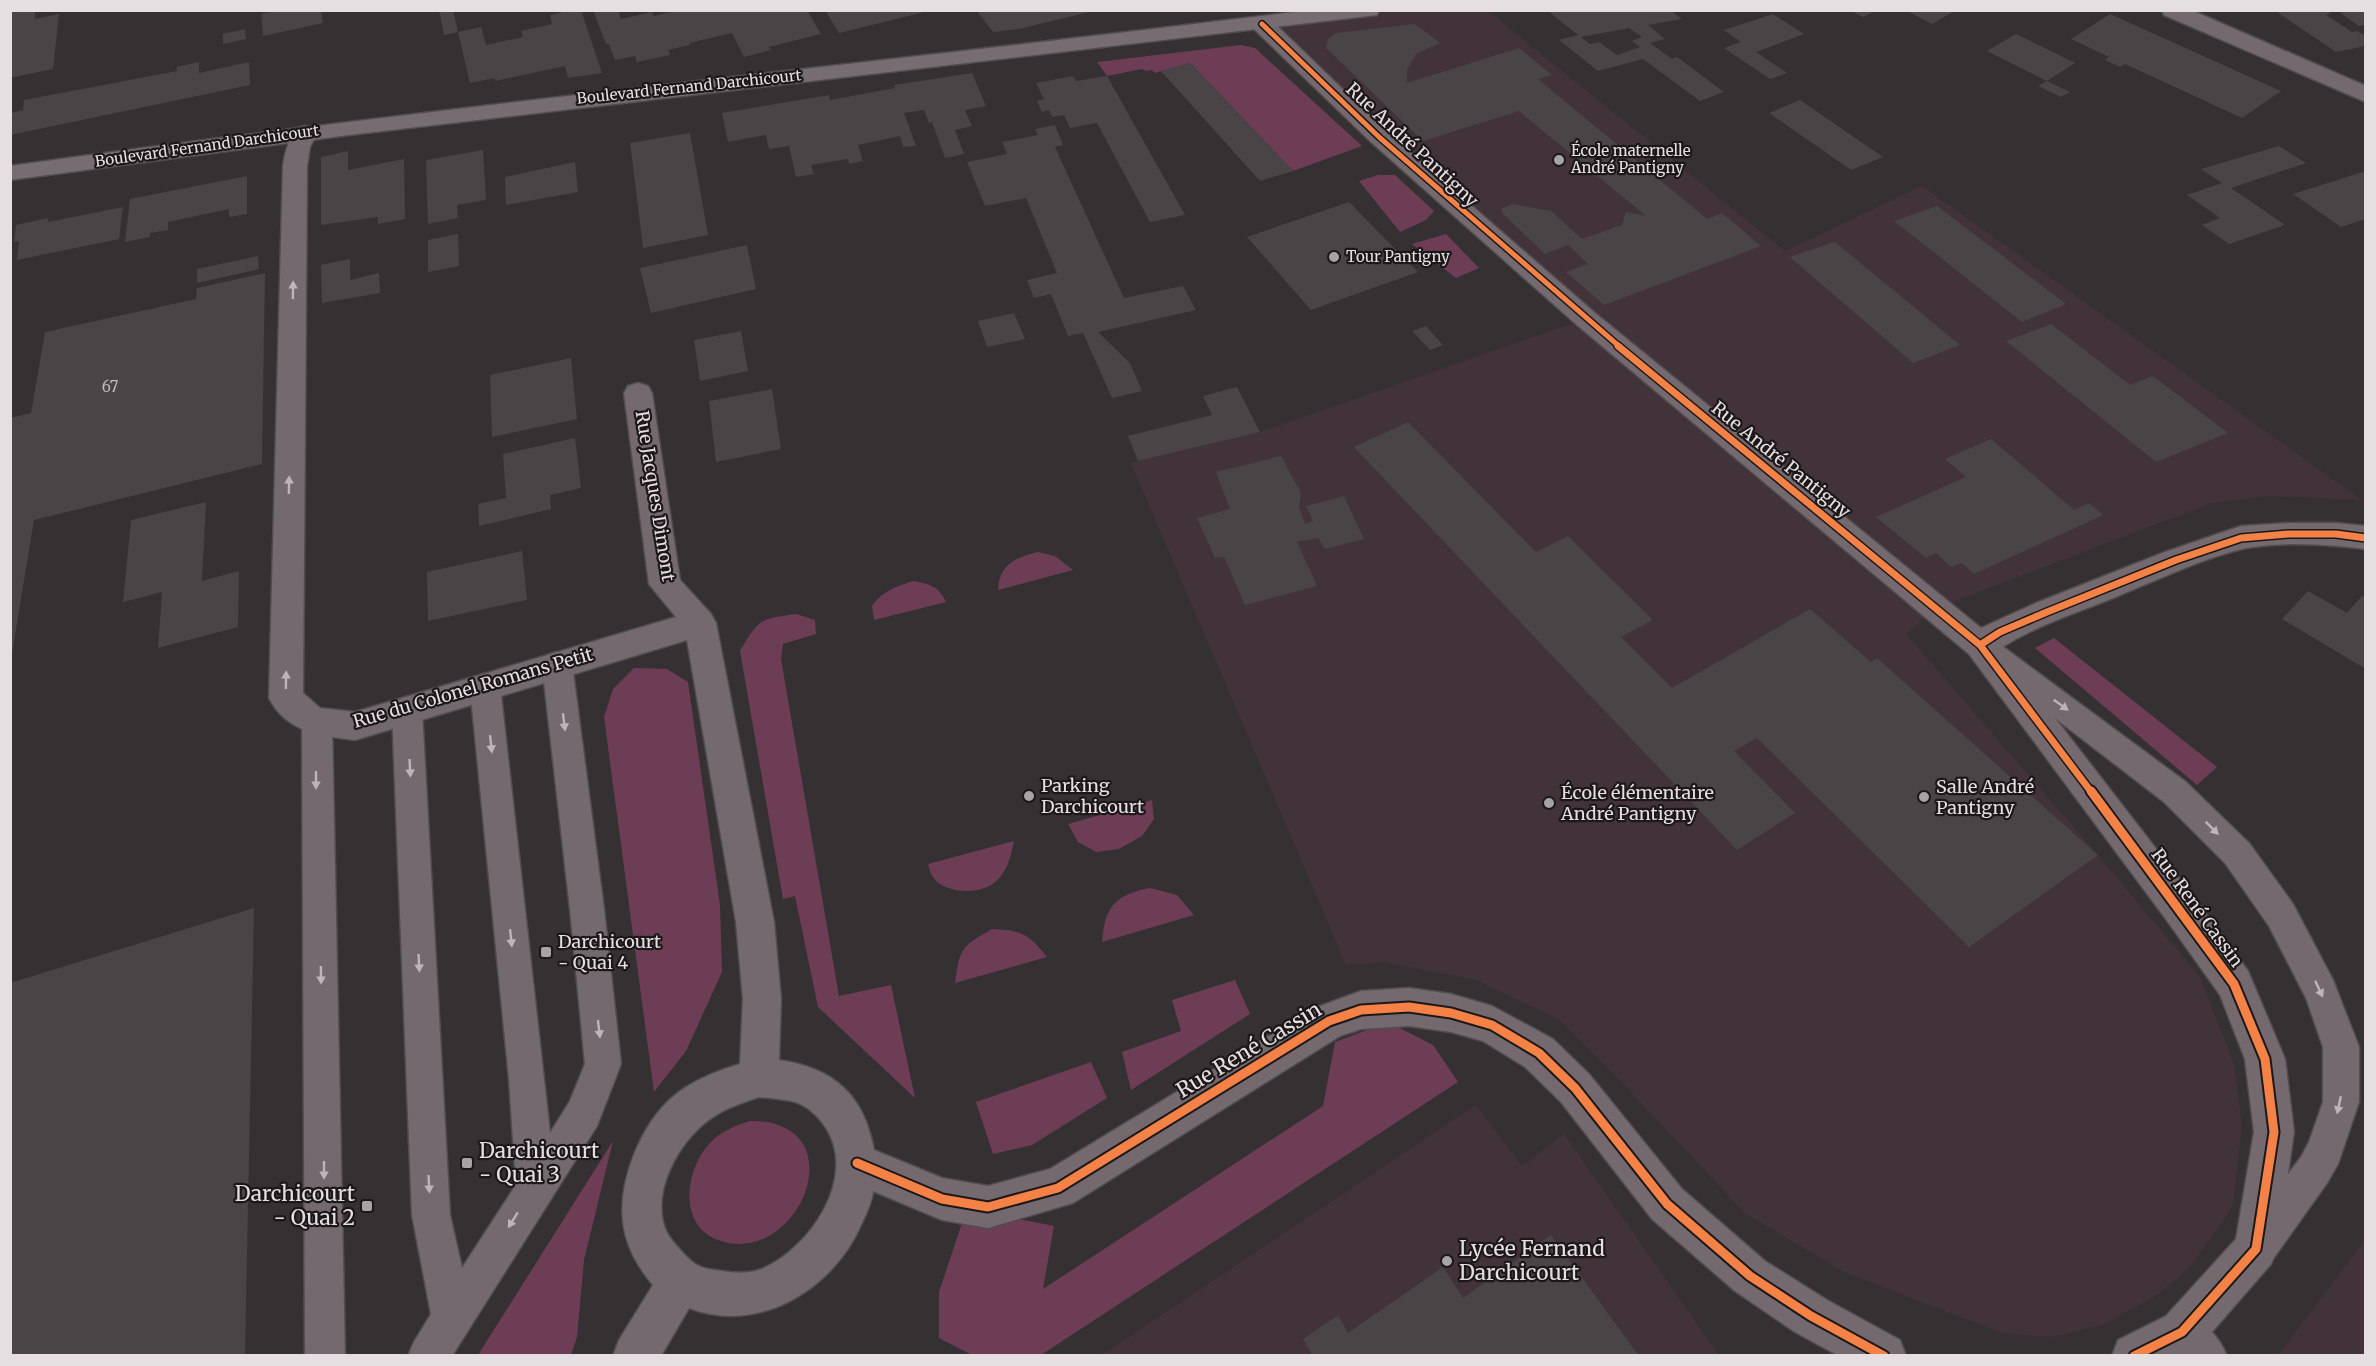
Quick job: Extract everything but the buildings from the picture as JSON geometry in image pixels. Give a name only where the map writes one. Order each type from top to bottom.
[{"type":"main road","name":"Boulevard Fernand Darchicourt","points":[[10,173],[305,133],[660,90],[1262,24],[1369,10]]},
{"type":"street","points":[[2172,10],[2366,95]]},
{"type":"street","name":"Rue André Pantigny","points":[[1262,24],[1379,137],[1586,319],[1980,645]]},
{"type":"street","name":"Rue du Colonel Romans Petit","points":[[305,133],[298,147],[295,166],[286,698],[299,713],[317,722],[355,726],[700,622]]},
{"type":"street","name":"Rue Jacques Dimont","points":[[638,393],[665,584],[700,622]]},
{"type":"street","points":[[1980,645],[2000,632],[2047,612],[2176,560],[2241,538],[2289,534],[2336,534],[2366,538]]},
{"type":"street","points":[[700,622],[754,922],[762,999],[759,1077]]},
{"type":"street","name":"Rue René Cassin","points":[[1980,645],[2181,910],[2234,984],[2265,1059],[2274,1132],[2256,1250]]},
{"type":"street","name":"Rue René Cassin","points":[[857,1163],[942,1199],[988,1207],[1058,1188],[1329,1021],[1361,1010],[1409,1007],[1451,1013],[1492,1025],[1539,1053],[1575,1088],[1667,1204],[1750,1276],[1811,1316],[1884,1356]]},
{"type":"street","points":[[759,1077],[798,1082],[813,1088],[830,1100],[842,1113],[853,1137],[857,1163],[854,1192],[846,1217],[832,1239],[817,1257],[790,1279],[769,1288],[740,1295],[696,1290],[680,1282],[656,1257],[644,1227],[643,1203],[646,1179],[662,1142],[678,1119],[704,1098],[721,1089],[759,1077]]},
{"type":"street","points":[[2134,1356],[2195,1344],[2256,1250]]},
{"type":"street","points":[[635,1356],[680,1282]]},
{"type":"lane","points":[[1980,645],[2175,792],[2237,853],[2281,915],[2321,992],[2341,1047],[2341,1102],[2325,1151],[2314,1170],[2256,1250]]},
{"type":"lane","points":[[428,1356],[584,1113],[603,1064],[587,909],[557,664]]},
{"type":"lane","points":[[484,686],[527,1079],[535,1186]]},
{"type":"lane","points":[[407,710],[431,1215],[452,1317]]},
{"type":"lane","points":[[317,722],[325,1356]]},
{"type":"shaded area","name":"École élémentaire André Pantigny","points":[[1369,10],[1487,10],[1785,251],[1922,186],[2362,500],[2269,496],[2212,503],[1937,608],[1906,634],[2098,855],[2200,977],[2234,1064],[2242,1125],[2233,1206],[2191,1266],[2159,1294],[2105,1324],[2053,1337],[2005,1334],[1844,1272],[1745,1213],[1558,1019],[1476,980],[1383,962],[1346,965],[1131,463],[1260,432],[1585,319],[1262,24]]},
{"type":"shaded area","points":[[1241,45],[1255,48],[1362,146],[1293,171],[1190,63],[1155,73],[1152,70],[1142,69],[1107,76],[1097,62]]},
{"type":"shaded area","points":[[1378,175],[1395,175],[1434,211],[1426,220],[1400,232],[1359,181]]},
{"type":"shaded area","points":[[1446,234],[1479,268],[1456,278],[1412,244]]},
{"type":"shaded area","points":[[1038,552],[1055,556],[1073,570],[998,590],[1005,568],[1016,560]]},
{"type":"shaded area","points":[[913,581],[933,587],[940,592],[946,602],[874,620],[872,606],[876,601],[890,590]]},
{"type":"shaded area","points":[[796,614],[815,620],[816,634],[783,644],[781,659],[839,996],[891,985],[915,1098],[818,1007],[795,896],[783,899],[740,651],[761,622],[774,617]]},
{"type":"shaded area","points":[[2054,638],[2217,767],[2197,785],[2035,648]]},
{"type":"shaded area","points":[[634,668],[667,669],[688,682],[720,905],[722,972],[686,1051],[654,1092],[604,717],[613,689]]},
{"type":"shaded area","points":[[1152,800],[1154,819],[1142,836],[1119,849],[1096,852],[1078,842],[1068,824]]},
{"type":"shaded area","points":[[1014,841],[1010,858],[1002,874],[994,883],[980,890],[962,891],[945,887],[933,877],[928,864]]},
{"type":"shaded area","points":[[1150,888],[1177,895],[1194,915],[1102,942],[1106,919],[1114,904],[1128,894]]},
{"type":"shaded area","points":[[992,929],[1024,935],[1035,943],[1047,957],[955,983],[964,949]]},
{"type":"shaded area","points":[[1235,980],[1250,1014],[1131,1090],[1122,1052],[1181,1031],[1172,1000]]},
{"type":"shaded area","points":[[1388,1022],[1433,1045],[1458,1082],[1041,1355],[972,1355],[939,1338],[939,1292],[962,1223],[1014,1218],[1054,1226],[1043,1289],[1323,1106],[1335,1042]]},
{"type":"shaded area","points":[[1091,1062],[1107,1098],[1032,1145],[993,1154],[976,1102]]},
{"type":"shaded area","name":"Lycée Fernand Darchicourt","points":[[1476,1105],[1522,1166],[1564,1134],[1719,1355],[1100,1356]]},
{"type":"shaded area","points":[[750,1121],[783,1127],[802,1143],[809,1165],[806,1190],[794,1214],[774,1233],[750,1243],[721,1241],[706,1234],[696,1223],[689,1194],[691,1179],[704,1150],[714,1139],[731,1128]]},
{"type":"shaded area","points":[[613,1141],[584,1260],[577,1337],[571,1355],[478,1355]]},
{"type":"shaded area","points":[[2365,1240],[2365,1355],[2278,1355]]},
{"type":"cycle path","points":[[1262,24],[1379,137],[1586,319],[1980,645],[2181,910],[2234,984],[2265,1059],[2274,1132],[2256,1249],[2182,1332],[2134,1356]]},
{"type":"cycle path","points":[[1980,645],[2000,632],[2047,612],[2176,560],[2241,538],[2289,534],[2336,534],[2366,538]]},
{"type":"cycle path","points":[[857,1163],[942,1199],[988,1207],[1058,1188],[1329,1021],[1361,1010],[1409,1007],[1451,1013],[1492,1025],[1539,1053],[1575,1088],[1667,1204],[1750,1276],[1811,1316],[1884,1356]]},
{"type":"place","name":"École maternelle André Pantigny","points":[[1559,160]]},
{"type":"place","name":"Tour Pantigny","points":[[1334,257]]},
{"type":"place","name":"Parking Darchicourt","points":[[1029,796]]},
{"type":"place","name":"Salle André Pantigny","points":[[1924,797]]},
{"type":"place","name":"École élémentaire André Pantigny","points":[[1549,803]]},
{"type":"place","name":"Darchicourt - Quai 4","points":[[546,952]]},
{"type":"place","name":"Darchicourt - Quai 3","points":[[467,1163]]},
{"type":"place","name":"Darchicourt - Quai 2","points":[[367,1206]]},
{"type":"place","name":"Lycée Fernand Darchicourt","points":[[1447,1261]]}]
